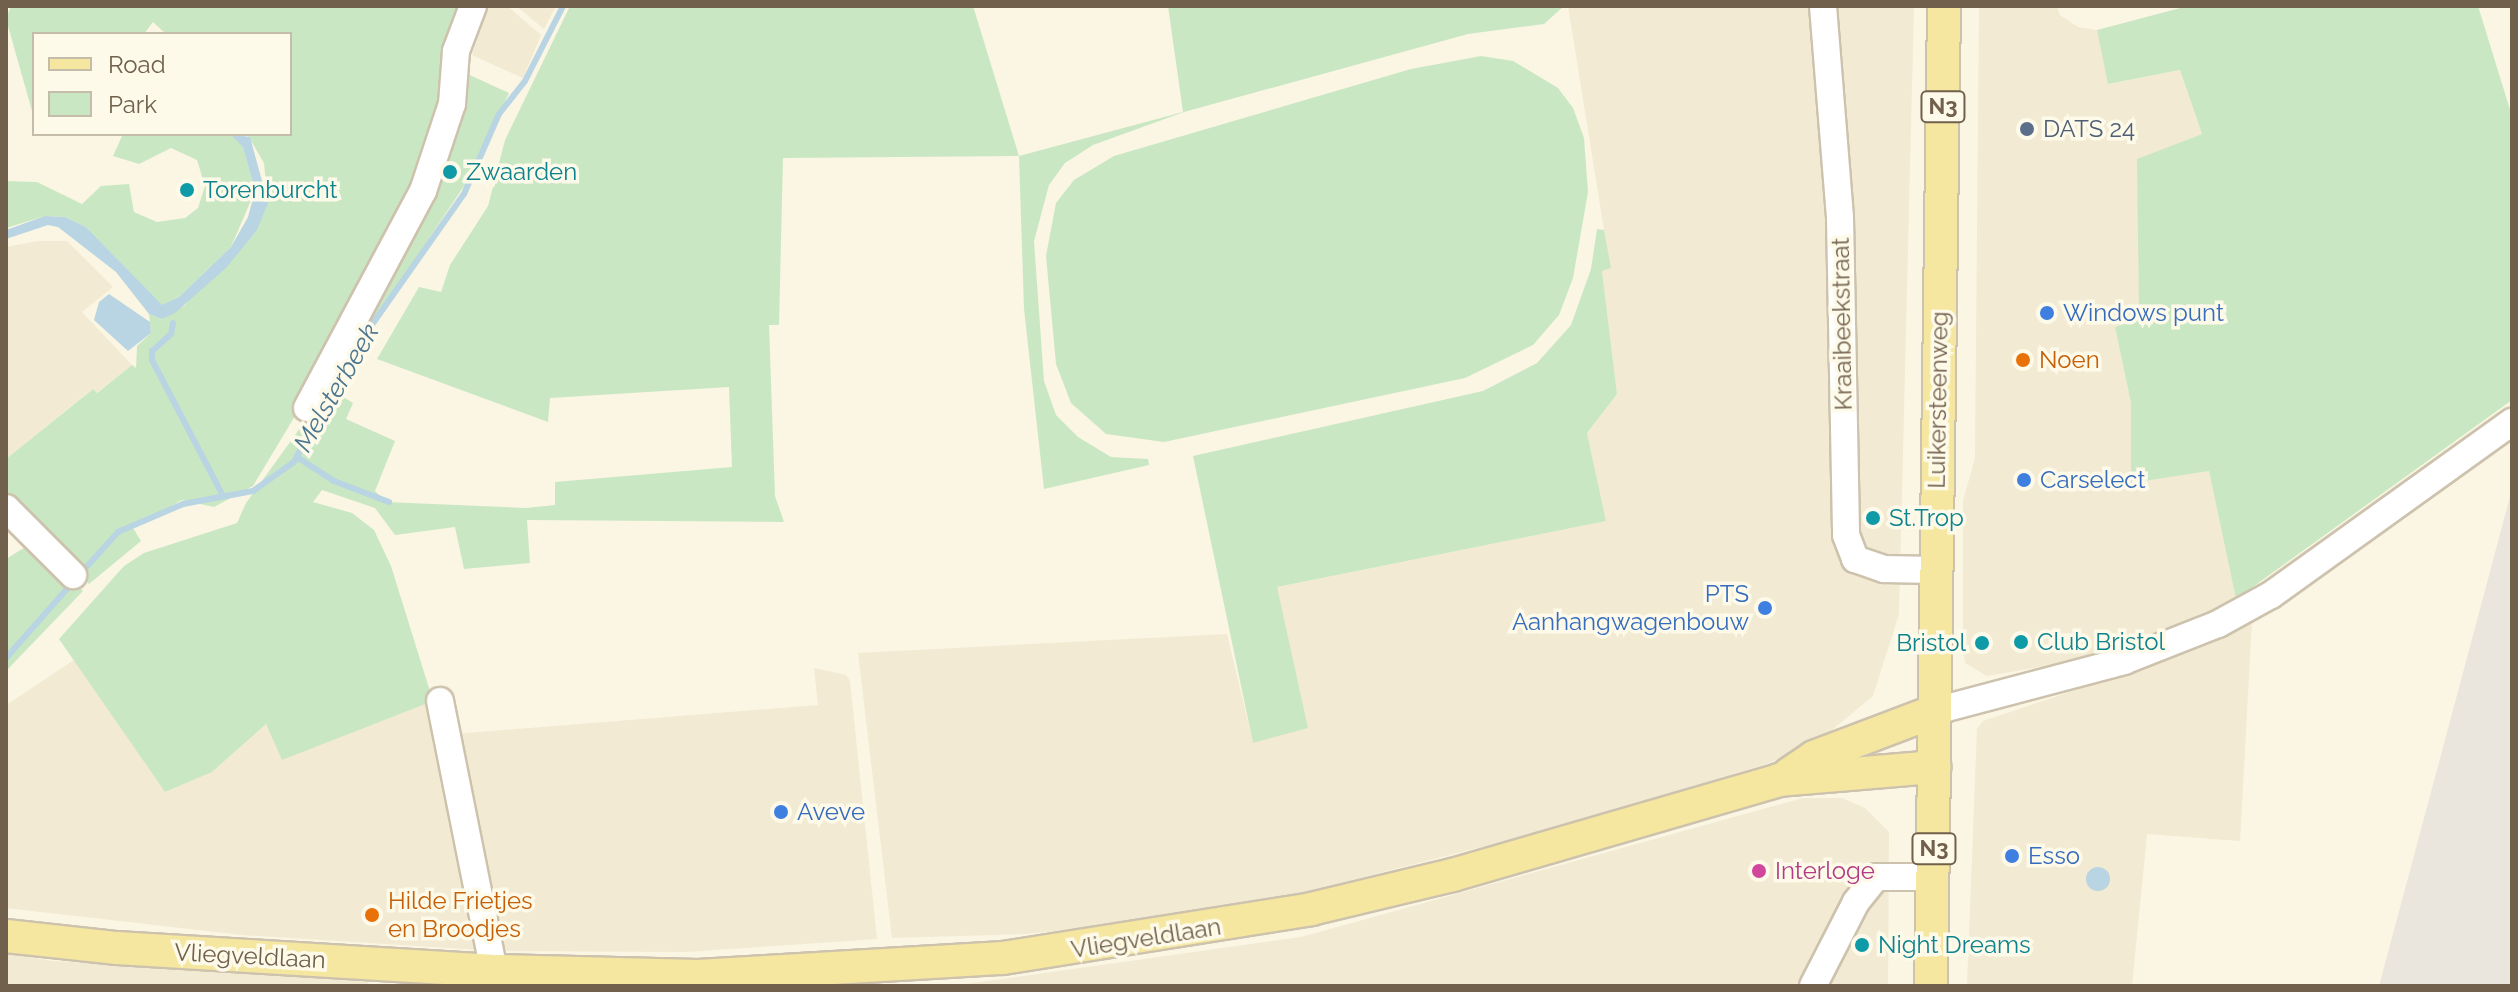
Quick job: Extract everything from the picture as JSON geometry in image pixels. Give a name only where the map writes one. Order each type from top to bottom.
[{"type":"main road","name":"Luikersteenweg","points":[[1931,986],[1944,6]]},
{"type":"main road","name":"Vliegveldlaan","points":[[1779,780],[1814,757],[1935,711]]},
{"type":"main road","name":"Vliegveldlaan","points":[[6,936],[399,976],[494,971],[857,977],[1246,922],[1453,875],[1779,780],[1934,767]]},
{"type":"street","points":[[307,408],[391,255],[439,148],[452,104],[456,51],[473,6]]},
{"type":"street","name":"Kraaibeekstraat","points":[[1823,6],[1840,218],[1846,535],[1855,559],[1884,569],[1936,570]]},
{"type":"street","points":[[1935,711],[2124,661],[2218,624],[2271,595],[2512,422]]},
{"type":"street","points":[[6,508],[73,575]]},
{"type":"street","points":[[440,701],[494,971]]},
{"type":"street","points":[[1813,986],[1856,902],[1876,877],[1933,877]]},
{"type":"shaded area","points":[[489,6],[507,6],[541,35],[523,78],[472,55]]},
{"type":"shaded area","points":[[516,6],[556,6],[544,29]]},
{"type":"shaded area","points":[[1568,6],[1914,6],[1899,614],[1873,696],[1821,739],[1766,764],[1555,828],[1301,893],[1151,921],[1025,934],[892,938],[858,653],[1227,634],[1253,743],[1277,587],[1606,521],[1587,433],[1617,394],[1602,271],[1610,267]]},
{"type":"shaded area","points":[[1979,6],[2057,6],[2060,15],[2078,27],[2097,30],[2109,84],[2180,70],[2202,134],[2138,159],[2139,319],[2115,327],[2131,403],[2131,482],[2209,471],[2236,599],[2165,638],[2082,660],[1987,676],[1965,663],[1963,652],[1963,501],[1975,458]]},
{"type":"shaded area","points":[[38,241],[67,241],[113,287],[82,312],[132,365],[96,393],[92,389],[6,459],[6,247]]},
{"type":"shaded area","points":[[2512,489],[2512,986],[2379,986],[2468,654]]},
{"type":"shaded area","points":[[2252,622],[2240,841],[2147,834],[2132,986],[1967,986],[1977,729],[1983,721],[2165,660]]},
{"type":"shaded area","points":[[74,660],[165,792],[212,772],[266,724],[282,759],[433,701],[481,950],[242,935],[6,908],[6,705]]},
{"type":"shaded area","points":[[814,668],[846,675],[850,681],[877,939],[685,952],[507,951],[499,942],[454,734],[818,705]]},
{"type":"shaded area","points":[[1803,798],[1842,798],[1865,808],[1889,832],[1888,986],[952,986],[1301,937]]},
{"type":"shaded area","points":[[6,953],[52,961],[370,978],[367,986],[6,986]]},
{"type":"green space","points":[[11,6],[462,6],[415,188],[304,401],[253,486],[214,507],[182,500],[133,528],[141,541],[89,584],[6,493],[6,459],[93,389],[97,393],[132,365],[136,368],[137,346],[151,333],[149,314],[162,319],[185,305],[268,203],[264,163],[248,136],[292,136],[292,32],[164,32],[153,22],[146,32],[32,32],[32,111],[6,19]]},
{"type":"green space","points":[[570,6],[973,6],[1019,156],[783,158],[779,325],[769,325],[775,496],[784,522],[527,520],[530,563],[464,569],[455,527],[395,535],[375,508],[322,490],[313,502],[352,513],[374,530],[391,566],[433,701],[282,760],[266,724],[212,772],[165,792],[59,639],[124,566],[144,553],[237,523],[246,503],[329,388],[353,403],[346,419],[395,441],[375,491],[386,502],[526,508],[555,505],[555,482],[732,467],[729,387],[550,398],[548,422],[377,359],[419,287],[441,292],[450,265],[488,206],[505,140]]},
{"type":"green space","points":[[1168,6],[1564,6],[1544,24],[1468,34],[1184,112],[1093,145],[1065,163],[1049,185],[1034,241],[1044,381],[1056,415],[1078,437],[1111,457],[1148,459],[1149,465],[1044,489],[1024,309],[1019,156],[1183,112]]},
{"type":"green space","points":[[2188,6],[2478,6],[2512,116],[2512,400],[2236,599],[2209,471],[2131,483],[2131,403],[2115,327],[2139,319],[2137,159],[2202,134],[2180,70],[2108,84],[2097,30]]},
{"type":"green space","points":[[1481,56],[1513,61],[1558,88],[1573,108],[1584,138],[1588,192],[1573,278],[1559,315],[1533,345],[1465,378],[1164,442],[1106,434],[1071,403],[1056,364],[1046,256],[1056,203],[1074,180],[1114,156],[1411,69]]},
{"type":"green space","points":[[463,72],[509,93],[468,180],[329,388]]},
{"type":"green space","points":[[122,136],[232,136],[243,146],[255,191],[231,247],[179,297],[162,306],[86,227],[65,217],[45,216],[6,228],[6,181],[37,182],[82,204],[101,186],[129,184],[134,212],[157,222],[185,218],[198,208],[205,186],[197,160],[171,148],[139,164],[113,156]]},
{"type":"green space","points":[[1597,229],[1604,230],[1611,268],[1602,271],[1617,394],[1587,433],[1606,521],[1277,587],[1308,728],[1253,743],[1193,456],[1483,391],[1537,363],[1571,325],[1591,269]]},
{"type":"green space","points":[[35,541],[83,591],[6,671],[6,559]]},
{"type":"water","points":[[232,136],[250,137],[268,203],[257,230],[227,267],[175,313],[162,319],[149,314],[116,272],[58,227],[48,225],[6,239],[6,230],[45,216],[65,217],[86,227],[162,305],[179,297],[231,247],[248,217],[255,191],[243,147]]},
{"type":"water","points":[[109,294],[150,322],[151,333],[128,351],[94,320],[99,302]]},
{"type":"water","points":[[2098,867],[2107,870],[2110,879],[2107,888],[2098,891],[2089,888],[2086,879],[2089,870]]},
{"type":"waterway","name":"Melsterbeek","points":[[81,573],[118,532],[183,504],[253,491],[294,462],[350,356],[464,194],[499,114],[525,81],[563,6]]},
{"type":"waterway","points":[[173,323],[171,334],[152,351],[152,360],[223,496]]},
{"type":"waterway","points":[[297,457],[334,481],[389,502]]},
{"type":"waterway","name":"Melsterbeek","points":[[6,658],[74,581]]},
{"type":"place","name":"DATS 24","points":[[2027,129]]},
{"type":"place","name":"Zwaarden","points":[[450,172]]},
{"type":"place","name":"Torenburcht","points":[[187,190]]},
{"type":"place","name":"Windows punt","points":[[2047,313]]},
{"type":"place","name":"Noen","points":[[2023,360]]},
{"type":"place","name":"Carselect","points":[[2024,480]]},
{"type":"place","name":"St.Trop","points":[[1873,518]]},
{"type":"place","name":"PTS Aanhangwagenbouw","points":[[1765,608]]},
{"type":"place","name":"Club Bristol","points":[[2021,642]]},
{"type":"place","name":"Bristol","points":[[1982,643]]},
{"type":"place","name":"Aveve","points":[[781,812]]},
{"type":"place","name":"Esso","points":[[2012,856]]},
{"type":"place","name":"Interloge","points":[[1759,871]]},
{"type":"place","name":"Hilde Frietjes en Broodjes","points":[[372,915]]},
{"type":"place","name":"Night Dreams","points":[[1862,945]]}]
